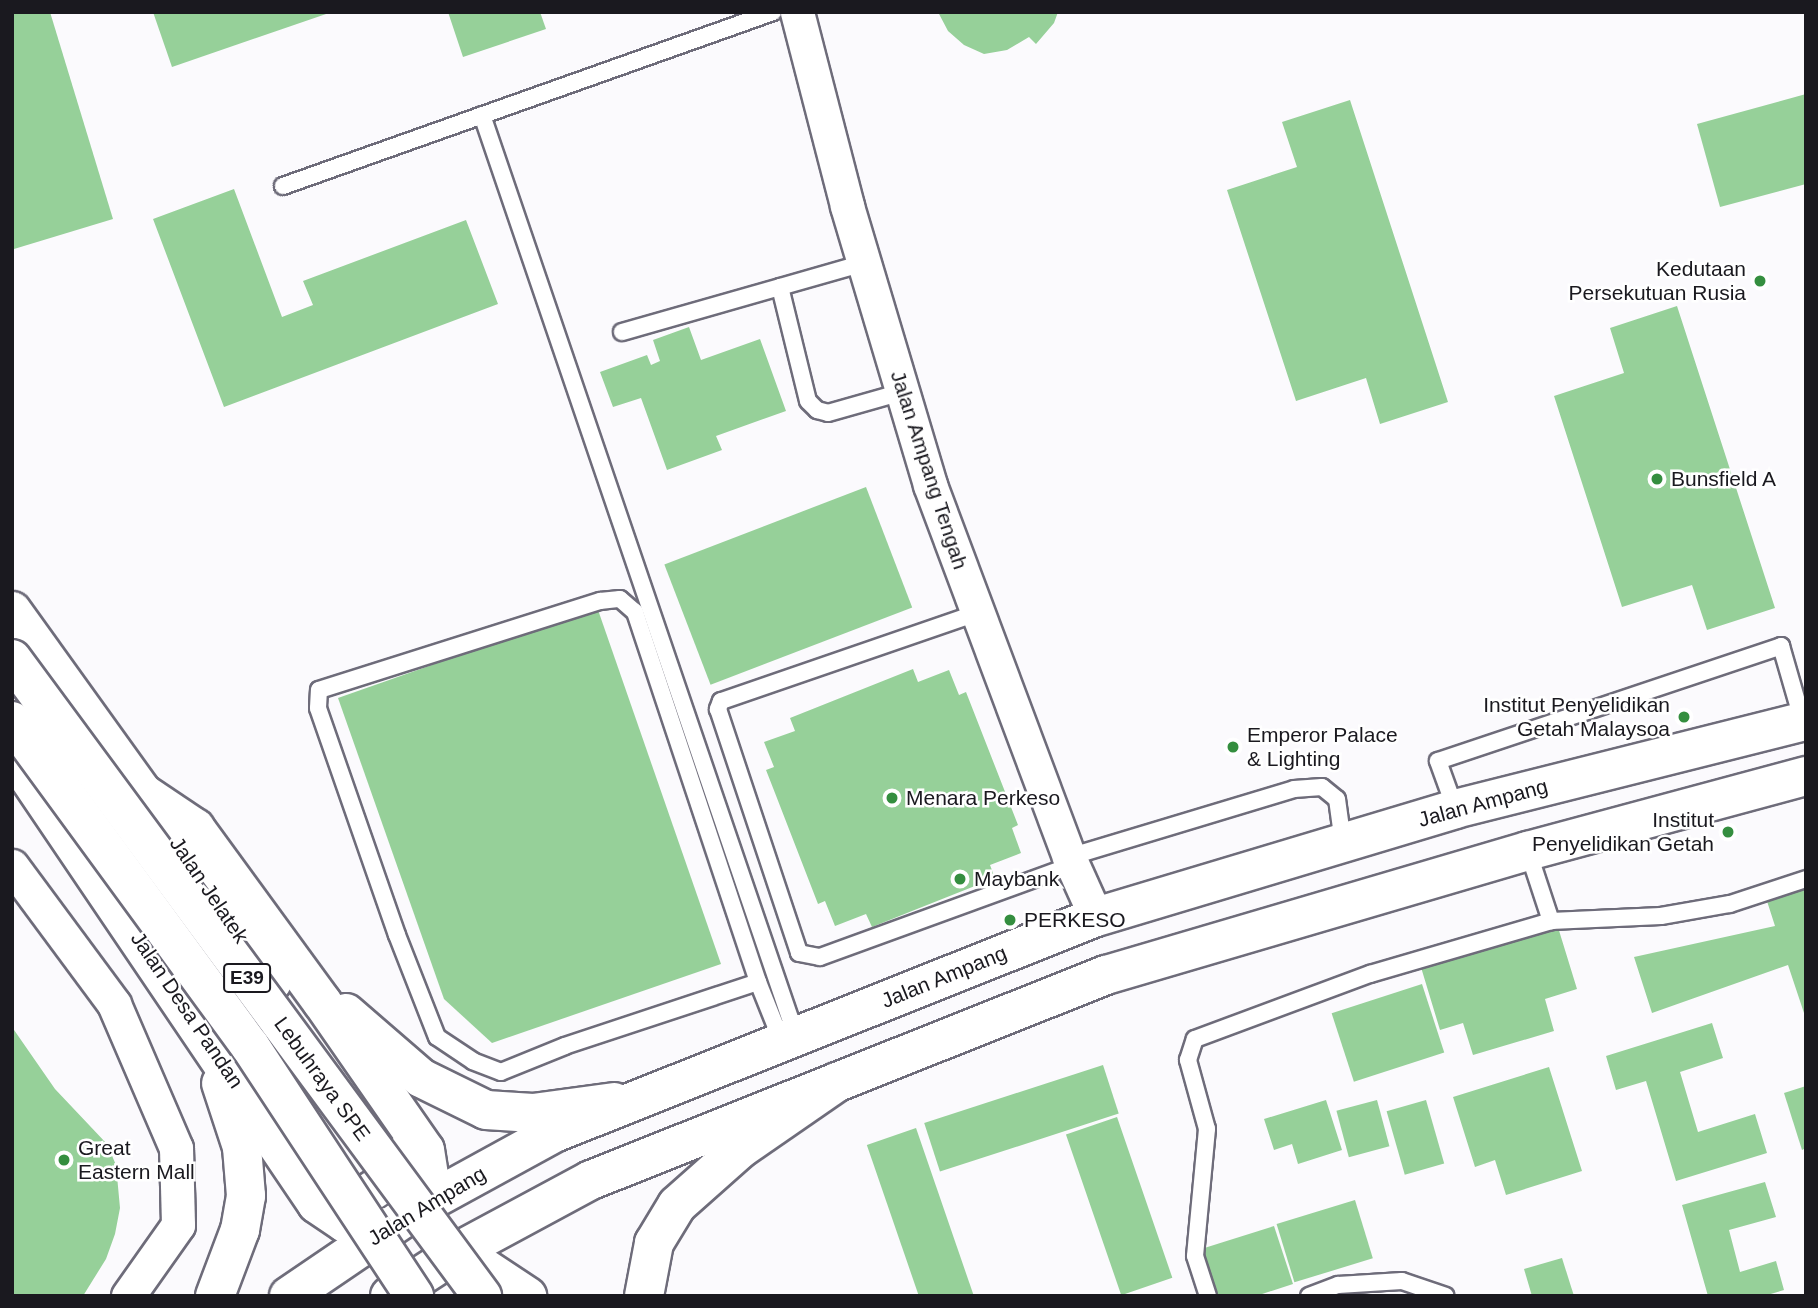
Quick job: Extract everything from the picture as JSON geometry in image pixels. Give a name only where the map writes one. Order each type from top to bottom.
[{"type":"main road","name":"Jalan Jelatek","points":[[12,611],[143,793],[267,975],[391,1121]]},
{"type":"main road","name":"Lebuhraya SPE","points":[[12,659],[482,1296]]},
{"type":"main road","name":"Jalan Ampang","points":[[289,1296],[426,1203],[554,1133],[1096,917],[1455,809],[1804,721]]},
{"type":"main road","name":"Lebuhraya SPE","points":[[12,722],[421,1276]]},
{"type":"main road","name":"Jalan Desa Pandan","points":[[12,752],[183,1001],[317,1204],[345,1223],[388,1228],[421,1276]]},
{"type":"main road","name":"Jalan Desa Pandan","points":[[12,752],[340,1165]]},
{"type":"main road","points":[[421,1276],[591,1180],[1106,975],[1528,851],[1806,776]]},
{"type":"main road","points":[[143,793],[195,828],[322,1002],[391,1121],[408,1162],[382,1187],[351,1198],[331,1194],[293,1168]]},
{"type":"main road","points":[[183,1001],[229,1099],[242,1147],[246,1196],[240,1230],[215,1296]]},
{"type":"main road","points":[[322,1002],[349,1015],[421,1078],[486,1110],[533,1113],[640,1099]]},
{"type":"main road","points":[[644,1296],[654,1243],[677,1205],[740,1149],[837,1083]]},
{"type":"main road","points":[[391,1121],[425,1150],[430,1182],[421,1276]]},
{"type":"main road","points":[[421,1276],[527,1296]]},
{"type":"street","name":"Jalan Ampang Tengah","points":[[797,12],[864,263],[930,485],[1071,861],[1096,917]]},
{"type":"street","points":[[14,872],[114,1004],[176,1148],[178,1225],[128,1296]]},
{"type":"lane","points":[[282,186],[773,12]]},
{"type":"lane","points":[[482,115],[789,1039]]},
{"type":"lane","points":[[622,332],[864,263]]},
{"type":"lane","points":[[780,287],[808,401],[817,410],[828,413],[902,392]]},
{"type":"lane","points":[[758,982],[565,1046],[501,1072],[473,1061],[437,1037],[397,935],[318,708],[319,690],[600,601],[620,599],[635,612],[758,982],[789,1039]]},
{"type":"lane","points":[[978,613],[720,701],[718,709],[799,953],[820,957],[1071,861],[1294,789],[1322,787],[1337,800],[1343,843]]},
{"type":"lane","points":[[1455,809],[1438,761],[1782,646],[1804,721]]},
{"type":"lane","points":[[1528,851],[1551,921]]},
{"type":"lane","points":[[1208,1296],[1195,1256],[1206,1129],[1188,1059],[1195,1039],[1370,974],[1551,921],[1661,916],[1730,904],[1806,879]]},
{"type":"lane","points":[[1309,1296],[1338,1284],[1402,1281],[1446,1296]]},
{"type":"building","points":[[12,12],[50,12],[113,219],[14,249]]},
{"type":"building","points":[[153,12],[329,12],[329,13],[172,67]]},
{"type":"building","points":[[448,12],[540,12],[546,29],[463,57]]},
{"type":"building","points":[[938,12],[1058,12],[1054,23],[1036,44],[1029,37],[1007,50],[984,54],[964,45],[948,31]]},
{"type":"building","points":[[1806,94],[1806,184],[1720,207],[1697,124]]},
{"type":"building","points":[[1350,100],[1448,402],[1380,424],[1366,378],[1296,401],[1227,190],[1297,167],[1282,122]]},
{"type":"building","points":[[234,189],[282,317],[313,305],[303,281],[466,220],[498,304],[224,407],[153,219]]},
{"type":"building","name":"Bunsfield A","points":[[1677,306],[1775,608],[1707,630],[1692,585],[1622,607],[1554,396],[1624,373],[1610,328]]},
{"type":"building","points":[[689,327],[701,360],[760,339],[786,411],[716,436],[722,450],[667,470],[641,398],[613,407],[600,372],[647,355],[651,365],[660,361],[653,340]]},
{"type":"building","points":[[866,487],[912,607],[711,685],[664,564]]},
{"type":"building","points":[[597,607],[721,964],[492,1043],[444,999],[338,698]]},
{"type":"building","name":"Menara Perkeso","points":[[913,669],[918,682],[949,670],[959,695],[966,692],[1018,825],[1012,828],[1021,853],[990,865],[995,878],[872,927],[866,914],[835,926],[825,901],[818,904],[766,770],[774,767],[764,742],[795,731],[790,718]]},
{"type":"building","points":[[1806,885],[1806,1019],[1788,965],[1652,1013],[1634,957],[1775,926],[1766,898]]},
{"type":"building","points":[[1557,924],[1577,989],[1545,999],[1554,1031],[1473,1055],[1463,1023],[1440,1030],[1420,964]]},
{"type":"building","points":[[1422,984],[1444,1052],[1354,1082],[1332,1013]]},
{"type":"building","points":[[1712,1023],[1723,1058],[1680,1072],[1698,1132],[1755,1114],[1767,1153],[1676,1181],[1646,1081],[1616,1090],[1606,1056]]},
{"type":"building","name":"Great Eastern Mall","points":[[12,1027],[55,1089],[107,1144],[116,1165],[120,1208],[115,1234],[106,1259],[83,1296],[12,1296]]},
{"type":"building","points":[[1103,1065],[1119,1114],[940,1172],[924,1123]]},
{"type":"building","points":[[1549,1067],[1582,1171],[1506,1195],[1495,1160],[1475,1167],[1453,1097]]},
{"type":"building","points":[[1806,1086],[1806,1148],[1802,1150],[1784,1093]]},
{"type":"building","points":[[1326,1100],[1342,1150],[1298,1164],[1292,1144],[1274,1150],[1264,1119]]},
{"type":"building","points":[[1377,1100],[1389,1146],[1349,1157],[1336,1111]]},
{"type":"building","points":[[1426,1100],[1444,1163],[1405,1175],[1387,1111]]},
{"type":"building","points":[[1117,1117],[1172,1278],[1121,1295],[1066,1135]]},
{"type":"building","points":[[916,1128],[974,1296],[919,1296],[867,1145]]},
{"type":"building","points":[[1765,1182],[1776,1217],[1729,1230],[1740,1272],[1776,1261],[1784,1290],[1764,1296],[1708,1296],[1682,1205]]},
{"type":"building","points":[[1355,1200],[1373,1258],[1294,1282],[1277,1224]]},
{"type":"building","points":[[1274,1226],[1293,1284],[1256,1296],[1213,1296],[1198,1250]]},
{"type":"building","points":[[1562,1258],[1574,1296],[1532,1296],[1524,1269]]},
{"type":"place","name":"Kedutaan Persekutuan Rusia","points":[[1760,281]]},
{"type":"place","name":"Bunsfield A","points":[[1657,479]]},
{"type":"place","name":"Institut Penyelidikan Getah Malaysoa","points":[[1684,717]]},
{"type":"place","name":"Emperor Palace & Lighting","points":[[1233,747]]},
{"type":"place","name":"Menara Perkeso","points":[[892,798]]},
{"type":"place","name":"Institut Penyelidikan Getah","points":[[1728,832]]},
{"type":"place","name":"Maybank","points":[[960,879]]},
{"type":"place","name":"PERKESO","points":[[1010,920]]},
{"type":"place","name":"Great Eastern Mall","points":[[64,1160]]}]
